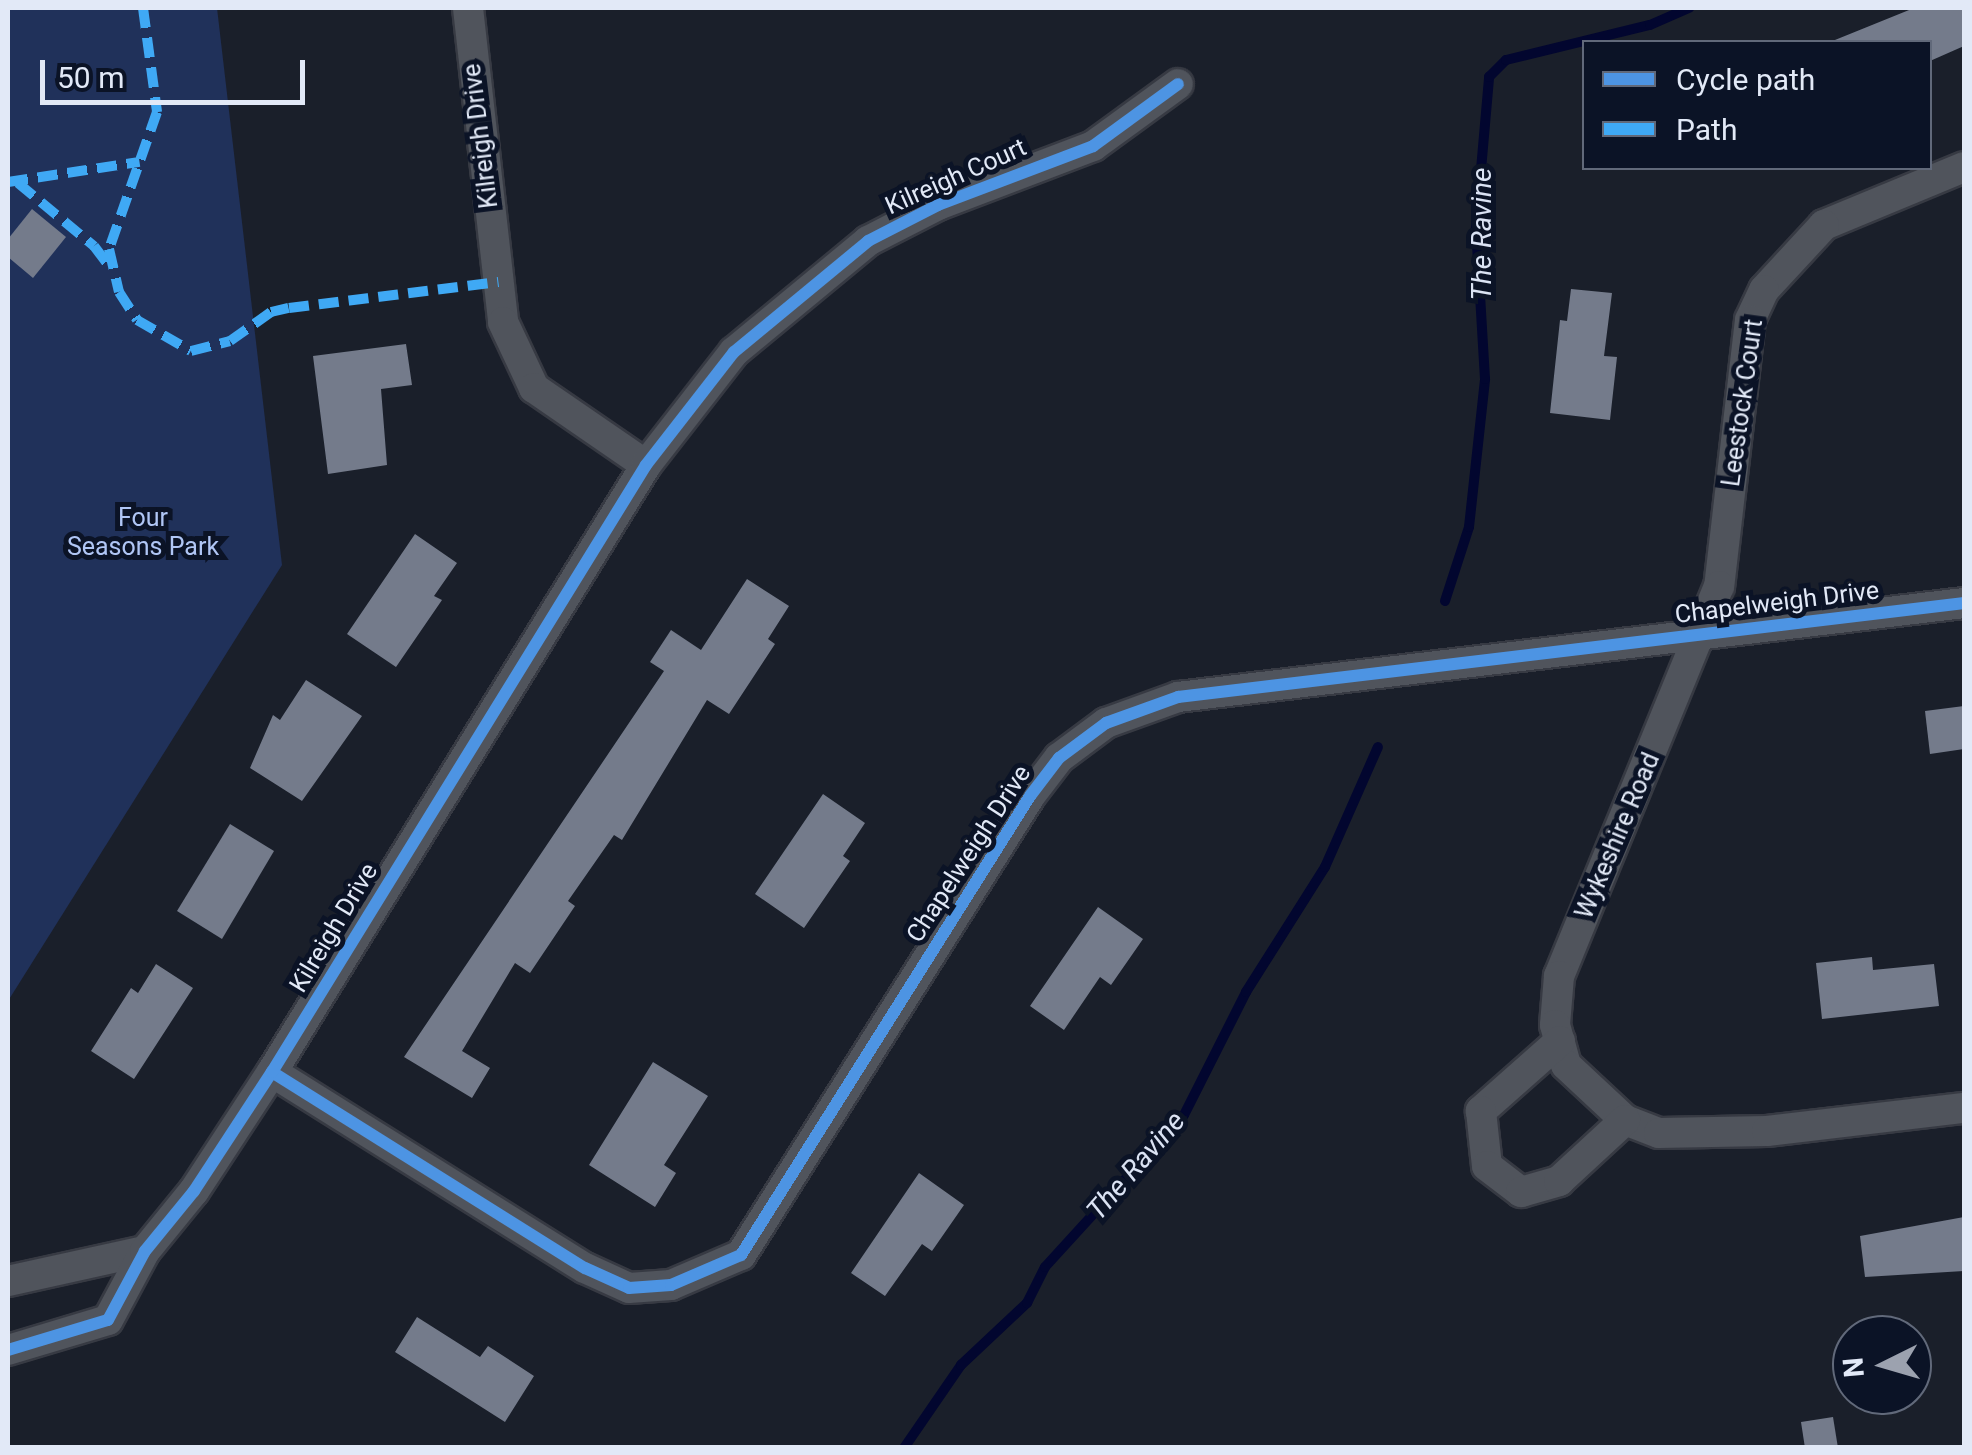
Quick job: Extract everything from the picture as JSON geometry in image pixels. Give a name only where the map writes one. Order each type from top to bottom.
[{"type":"street","name":"Kilreigh Drive","points":[[8,1350],[108,1320],[146,1251],[194,1192],[272,1072],[646,464],[534,388],[510,340],[468,8]]},
{"type":"street","name":"Kilreigh Court","points":[[646,464],[734,352],[868,241],[938,205],[1093,146],[1178,84]]},
{"type":"street","name":"Leestock Court","points":[[1702,635],[1720,586],[1750,320],[1764,290],[1824,224],[1964,167]]},
{"type":"street","name":"Chapelweigh Drive","points":[[272,1072],[585,1268],[630,1288],[671,1285],[740,1255],[1030,796],[1059,758],[1106,723],[1178,697],[1964,603]]},
{"type":"street","name":"Wykeshire Road","points":[[1560,1041],[1559,976],[1702,635]]},
{"type":"street","points":[[1626,1120],[1559,1181],[1522,1192],[1486,1166],[1480,1111],[1560,1041],[1566,1065],[1626,1120],[1658,1133],[1696,1134],[1964,1108]]},
{"type":"street","points":[[8,1281],[146,1251]]},
{"type":"green space","name":"Four Seasons Park","points":[[8,8],[217,8],[282,565],[8,1001]]},
{"type":"building","points":[[1914,8],[1964,8],[1964,46],[1932,60],[1932,40],[1835,40]]},
{"type":"building","points":[[32,209],[66,237],[33,278],[8,257],[8,239]]},
{"type":"building","points":[[1571,289],[1612,293],[1604,356],[1617,357],[1610,420],[1550,413],[1560,320],[1567,321]]},
{"type":"building","points":[[406,344],[412,385],[381,389],[387,465],[328,474],[313,356]]},
{"type":"building","points":[[415,534],[457,563],[434,596],[442,600],[396,667],[347,634]]},
{"type":"building","points":[[747,579],[789,606],[768,639],[775,644],[729,714],[707,700],[622,840],[614,835],[568,901],[575,906],[530,973],[515,963],[462,1051],[490,1068],[472,1098],[404,1057],[664,671],[650,662],[671,630],[701,650]]},
{"type":"building","points":[[306,680],[362,716],[302,801],[250,768],[273,715],[280,720]]},
{"type":"building","points":[[1964,706],[1964,749],[1930,754],[1925,711]]},
{"type":"building","points":[[823,794],[865,823],[843,856],[850,861],[804,928],[755,894]]},
{"type":"building","points":[[230,824],[274,851],[222,939],[177,911]]},
{"type":"building","points":[[1098,907],[1143,939],[1111,985],[1100,977],[1064,1030],[1030,1006]]},
{"type":"building","points":[[1872,957],[1873,970],[1934,964],[1939,1006],[1822,1019],[1816,963]]},
{"type":"building","points":[[156,964],[193,988],[134,1079],[91,1051],[131,988],[138,993]]},
{"type":"building","points":[[653,1062],[708,1096],[664,1165],[676,1173],[655,1207],[589,1165]]},
{"type":"building","points":[[919,1173],[964,1205],[932,1251],[922,1244],[885,1296],[851,1273]]},
{"type":"building","points":[[1964,1217],[1964,1271],[1865,1277],[1860,1236]]},
{"type":"building","points":[[417,1317],[480,1357],[488,1346],[534,1376],[505,1422],[395,1352]]},
{"type":"building","points":[[1833,1417],[1838,1448],[1805,1448],[1801,1422]]},
{"type":"waterway","name":"The Ravine","points":[[1588,40],[1650,25],[1689,8]]},
{"type":"waterway","name":"The Ravine","points":[[1445,601],[1469,527],[1485,379],[1476,227],[1489,77],[1506,60],[1582,42]]},
{"type":"waterway","name":"The Ravine","points":[[904,1448],[961,1365],[1027,1303],[1045,1267],[1184,1115],[1246,992],[1325,867],[1378,747]]},
{"type":"marked path","points":[[143,8],[157,112],[109,249],[119,292],[137,320],[191,351],[230,341],[271,312],[498,282]]},
{"type":"marked path","points":[[8,182],[139,162]]},
{"type":"marked path","points":[[18,183],[94,246],[110,267]]},
{"type":"cycle path","points":[[8,1350],[108,1320],[145,1251],[194,1191],[272,1072],[646,465],[734,352],[868,241],[938,205],[1093,146],[1178,84]]},
{"type":"cycle path","points":[[272,1072],[585,1268],[629,1288],[671,1285],[741,1255],[1030,796],[1059,758],[1106,723],[1178,697],[1964,603]]}]
